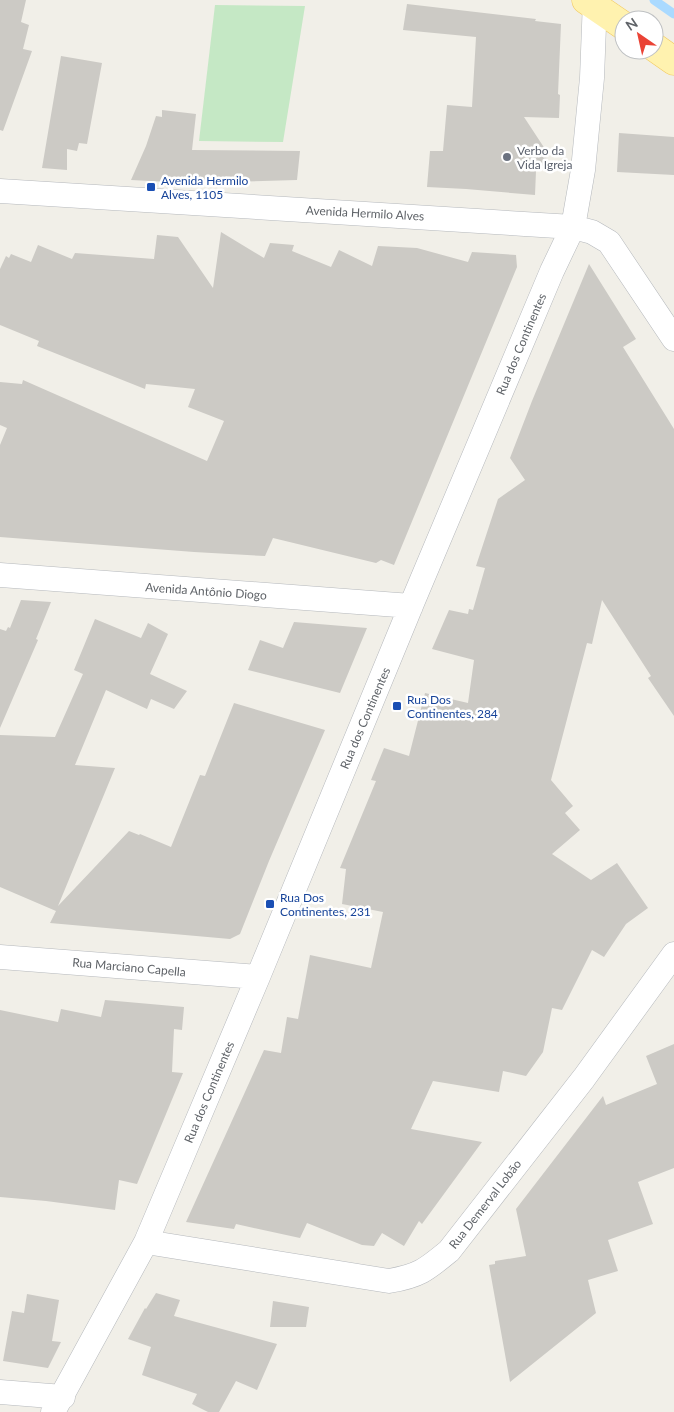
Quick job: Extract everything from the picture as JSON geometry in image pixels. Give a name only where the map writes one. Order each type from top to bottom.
[{"type":"main road","points":[[592,2],[614,18]]},
{"type":"street","name":"Rua dos Continentes","points":[[58,1404],[146,1242],[552,271],[573,227],[582,170],[592,78],[592,2]]},
{"type":"street","name":"Avenida Hermilo Alves","points":[[0,191],[573,227],[592,232],[608,242],[672,330]]},
{"type":"street","name":"Avenida Antônio Diogo","points":[[0,575],[412,606]]},
{"type":"street","name":"Rua Demerval Lobão","points":[[146,1242],[389,1281],[412,1277],[430,1267],[449,1251],[584,1078],[674,954]]},
{"type":"street","name":"Rua Marciano Capella","points":[[0,957],[258,977]]},
{"type":"street","points":[[0,1392],[58,1404]]},
{"type":"green space","points":[[215,5],[305,6],[283,142],[199,141]]},
{"type":"building","points":[[0,0],[26,0],[21,22],[29,25],[23,49],[32,51],[3,131],[0,130]]},
{"type":"building","points":[[407,4],[536,19],[535,21],[561,24],[558,94],[560,95],[559,118],[524,117],[547,152],[546,163],[536,171],[535,195],[427,187],[430,151],[443,151],[447,105],[472,107],[476,37],[403,30]]},
{"type":"building","points":[[61,56],[102,63],[87,144],[79,143],[77,151],[67,149],[67,170],[42,168]]},
{"type":"building","points":[[162,110],[196,114],[192,150],[300,151],[297,180],[189,183],[131,180],[146,146],[156,116],[162,117]]},
{"type":"building","points":[[619,133],[674,137],[674,175],[617,172]]},
{"type":"building","points":[[221,232],[264,258],[270,243],[294,245],[292,251],[331,267],[339,250],[372,266],[378,246],[417,248],[468,262],[472,252],[516,255],[517,267],[394,565],[381,560],[376,563],[273,538],[265,556],[0,537],[0,445],[7,428],[0,425],[0,382],[22,384],[23,380],[207,461],[224,421],[188,407],[195,389],[146,384],[145,389],[37,346],[39,341],[0,325],[0,269],[6,256],[9,258],[11,254],[31,262],[38,245],[72,259],[75,253],[154,259],[157,235],[178,237],[213,288]]},
{"type":"building","points":[[589,264],[636,339],[623,347],[674,429],[674,716],[648,678],[651,676],[602,600],[592,644],[587,643],[551,780],[573,806],[565,813],[580,830],[552,854],[591,880],[617,863],[648,908],[626,924],[604,957],[592,950],[562,1010],[552,1008],[543,1052],[526,1076],[503,1071],[499,1092],[433,1081],[411,1129],[482,1142],[422,1224],[419,1221],[404,1246],[382,1233],[374,1246],[362,1245],[307,1223],[300,1238],[236,1224],[234,1229],[186,1222],[264,1050],[281,1053],[287,1017],[298,1019],[310,955],[371,968],[383,912],[342,904],[346,869],[340,868],[376,781],[371,780],[384,748],[409,756],[425,693],[468,703],[474,660],[432,649],[449,610],[468,614],[469,609],[473,610],[485,568],[476,566],[498,499],[525,480],[510,458]]},
{"type":"building","points":[[21,600],[51,602],[36,639],[38,640],[0,728],[0,629],[6,631],[8,627],[10,628]]},
{"type":"building","points":[[95,619],[141,638],[148,623],[168,634],[150,674],[187,691],[174,709],[151,699],[147,709],[106,690],[75,765],[115,768],[58,906],[129,831],[171,847],[200,775],[205,776],[234,703],[325,730],[240,934],[230,939],[50,923],[56,911],[0,887],[0,735],[55,737],[83,674],[74,670]]},
{"type":"building","points":[[294,622],[367,628],[340,693],[248,670],[260,640],[283,648]]},
{"type":"building","points":[[105,1000],[184,1007],[182,1030],[174,1029],[172,1072],[183,1073],[137,1184],[119,1180],[115,1210],[0,1197],[0,1010],[58,1022],[61,1009],[101,1017]]},
{"type":"building","points":[[674,1044],[674,1168],[638,1182],[653,1224],[608,1240],[618,1271],[588,1280],[596,1313],[510,1382],[489,1265],[495,1264],[495,1261],[526,1256],[516,1209],[603,1096],[606,1105],[657,1084],[646,1056]]},
{"type":"building","points":[[156,1293],[180,1300],[174,1316],[277,1344],[257,1390],[236,1381],[219,1412],[208,1412],[192,1404],[197,1394],[142,1375],[151,1347],[128,1339],[145,1308]]},
{"type":"building","points":[[27,1294],[59,1300],[52,1341],[61,1342],[48,1368],[3,1361],[12,1311],[24,1313]]},
{"type":"building","points":[[273,1301],[309,1307],[306,1327],[270,1327]]},
{"type":"waterway","points":[[654,0],[674,14]]},
{"type":"place","name":"Verbo da Vida Igreja","points":[[507,157]]},
{"type":"place","name":"Avenida Hermilo Alves, 1105","points":[[151,187]]},
{"type":"place","name":"Rua Dos Continentes, 284","points":[[397,706]]},
{"type":"place","name":"Rua Dos Continentes, 231","points":[[270,904]]}]
